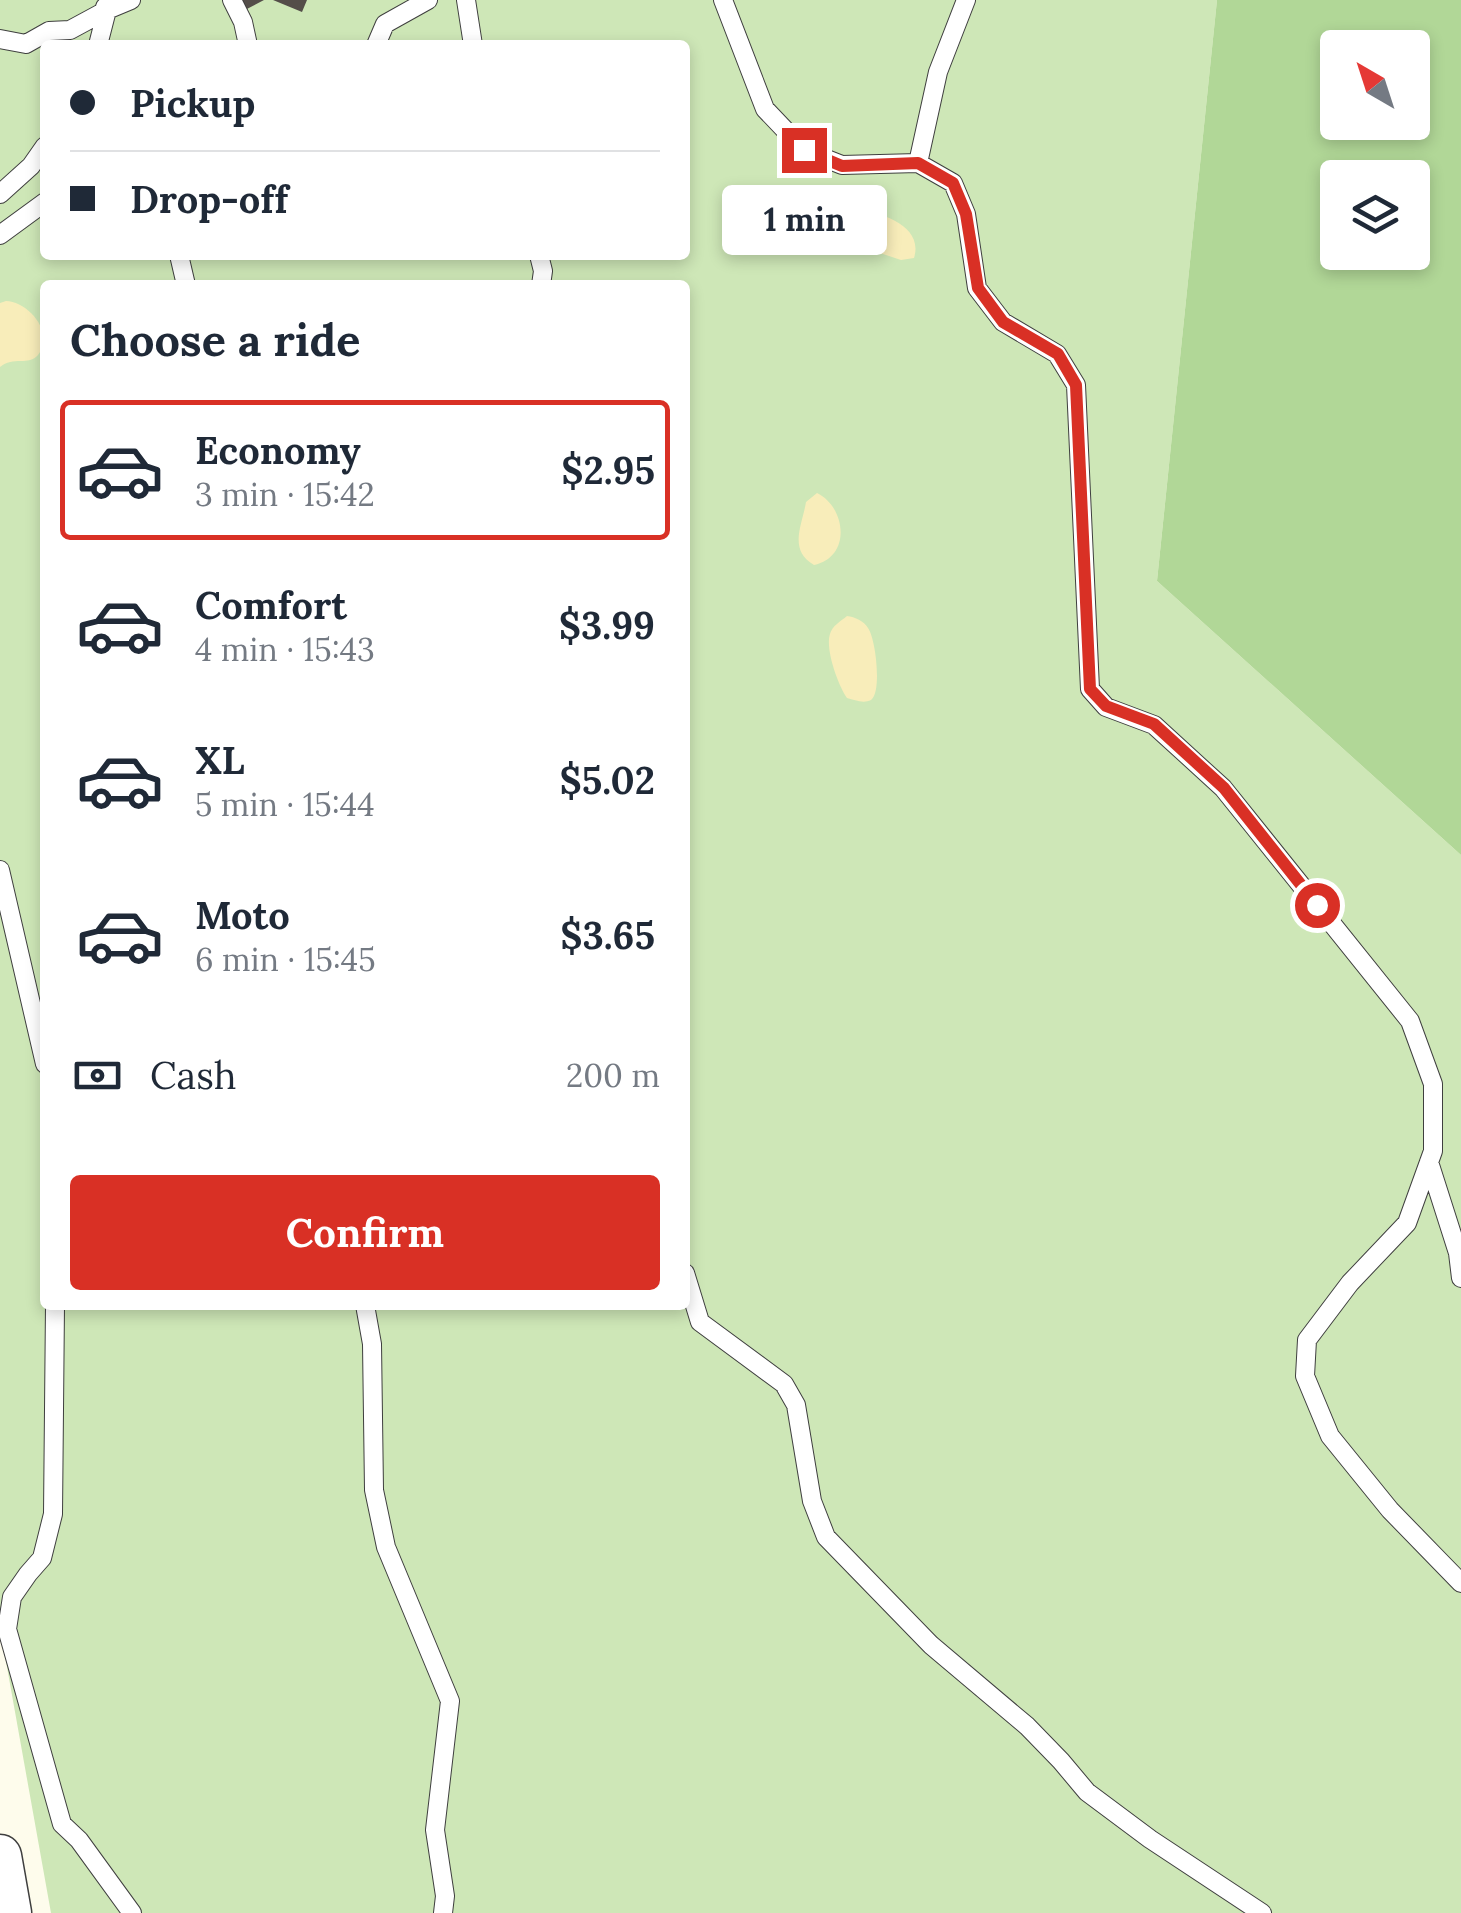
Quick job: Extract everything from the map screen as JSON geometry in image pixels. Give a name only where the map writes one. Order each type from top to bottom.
[{"type":"street","points":[[0,1856],[10,1913]]},
{"type":"lane","points":[[0,39],[26,44],[49,31],[70,30],[104,5],[132,0]]},
{"type":"lane","points":[[232,0],[247,40]]},
{"type":"lane","points":[[378,40],[385,24],[428,0]]},
{"type":"lane","points":[[466,0],[471,40]]},
{"type":"lane","points":[[723,0],[765,109],[804,150],[842,166],[918,163],[953,183],[966,214],[978,288],[1003,322],[1058,354],[1076,385],[1090,689],[1106,706],[1154,724],[1224,788],[1410,1021],[1432,1084],[1433,1151],[1407,1223],[1350,1283],[1307,1340],[1305,1376],[1330,1436],[1390,1510],[1461,1583]]},
{"type":"lane","points":[[918,163],[938,72],[966,0]]},
{"type":"lane","points":[[99,40],[104,5]]},
{"type":"lane","points":[[0,194],[40,153]]},
{"type":"lane","points":[[0,236],[40,206]]},
{"type":"lane","points":[[0,870],[40,1042]]},
{"type":"lane","points":[[1429,1162],[1458,1253],[1461,1278]]},
{"type":"lane","points":[[690,1290],[700,1322],[784,1384],[796,1405],[812,1500],[826,1537],[931,1646],[1061,1760],[1086,1792],[1262,1913]]},
{"type":"lane","points":[[55,1310],[53,1514],[42,1558],[12,1598],[7,1629],[62,1824],[80,1840],[132,1913]]},
{"type":"lane","points":[[367,1310],[372,1344],[374,1490],[378,1509],[386,1546],[450,1701],[436,1830],[445,1896],[443,1913]]},
{"type":"green space","points":[[0,0],[1217,0],[1157,581],[1461,855],[1461,1913],[51,1913],[0,1628]]},
{"type":"green space","points":[[1217,0],[1461,0],[1461,855],[1157,581]]},
{"type":"sand","points":[[850,210],[889,218],[907,229],[913,237],[914,258],[901,260],[850,243],[841,224]]},
{"type":"sand","points":[[0,303],[23,306],[37,320],[40,352],[34,358],[0,367]]},
{"type":"sand","points":[[817,493],[834,509],[841,531],[835,552],[814,565],[801,552],[799,537],[806,502]]},
{"type":"sand","points":[[847,616],[864,623],[871,634],[877,666],[874,695],[868,701],[847,698],[831,657],[831,631]]},
{"type":"building","points":[[240,0],[264,0],[245,10]]},
{"type":"building","points":[[273,0],[307,0],[302,12]]},
{"type":"route","points":[[804,150],[842,166],[918,163],[953,183],[966,214],[978,288],[1003,322],[1058,354],[1076,385],[1090,689],[1106,706],[1154,724],[1224,788],[1317,905]]}]
